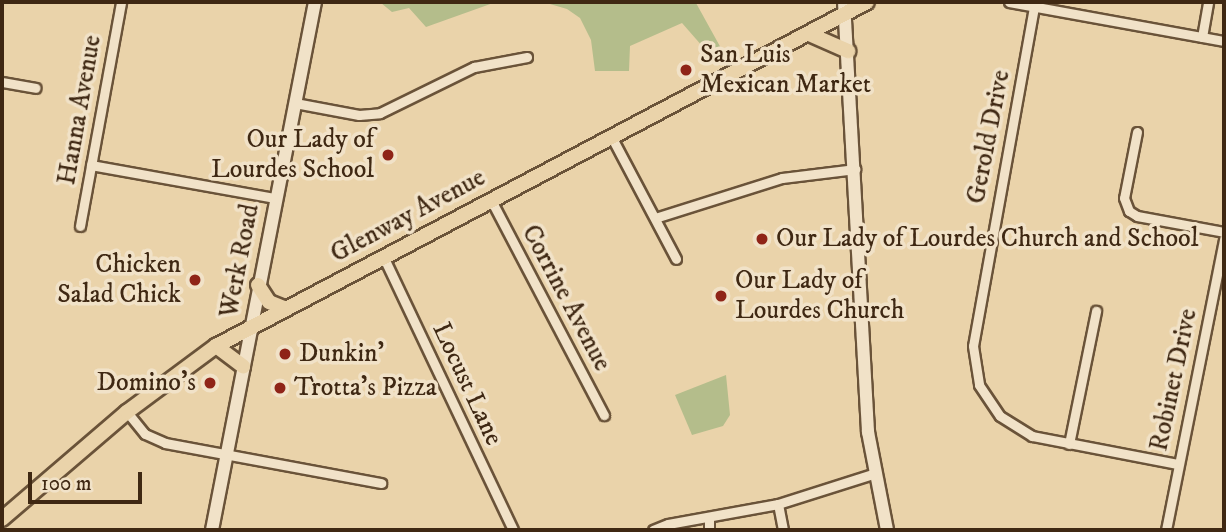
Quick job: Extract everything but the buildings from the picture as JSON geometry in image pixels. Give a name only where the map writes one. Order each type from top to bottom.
[{"type":"main road","name":"Glenway Avenue","points":[[2,519],[127,412],[216,346],[808,34],[844,8],[867,2]]},
{"type":"main road","points":[[808,34],[848,51]]},
{"type":"main road","points":[[258,285],[269,302],[286,309]]},
{"type":"main road","points":[[216,346],[243,366]]},
{"type":"street","name":"Hanna Avenue","points":[[80,226],[121,2]]},
{"type":"street","name":"Werk Road","points":[[212,530],[315,2]]},
{"type":"street","points":[[1009,2],[1224,41]]},
{"type":"street","points":[[1202,37],[1208,2]]},
{"type":"street","name":"Gerold Drive","points":[[1034,7],[973,360],[984,396],[1008,423],[1032,436],[1178,464]]},
{"type":"street","points":[[844,8],[869,432],[887,530]]},
{"type":"street","points":[[295,103],[349,114],[380,113],[466,70],[491,62],[527,57]]},
{"type":"street","points":[[2,82],[35,88]]},
{"type":"street","points":[[1138,132],[1124,198],[1129,211],[1138,216],[1224,232]]},
{"type":"street","points":[[611,136],[676,259]]},
{"type":"street","points":[[91,165],[275,198]]},
{"type":"street","points":[[655,218],[782,178],[855,169]]},
{"type":"street","name":"Corrine Avenue","points":[[491,200],[604,415]]},
{"type":"street","name":"Robinet Drive","points":[[1166,530],[1224,239]]},
{"type":"street","name":"Locust Lane","points":[[383,257],[513,530]]},
{"type":"street","points":[[1069,444],[1096,311]]},
{"type":"street","points":[[127,412],[145,434],[159,442],[381,483]]},
{"type":"street","points":[[653,530],[668,524],[778,504],[876,473]]},
{"type":"street","points":[[778,504],[783,530]]},
{"type":"street","points":[[709,517],[709,530]]},
{"type":"green space","points":[[496,2],[426,27],[409,8],[392,12],[381,3]]},
{"type":"green space","points":[[543,2],[696,3],[722,50],[703,47],[682,23],[630,46],[629,71],[595,71],[591,40],[580,18],[567,9]]},
{"type":"green space","points":[[726,375],[730,415],[723,426],[692,435],[675,395]]},
{"type":"place","name":"San Luis Mexican Market","points":[[686,70]]},
{"type":"place","name":"Our Lady of Lourdes School","points":[[388,155]]},
{"type":"place","name":"Our Lady of Lourdes Church and School","points":[[762,239]]},
{"type":"place","name":"Chicken Salad Chick","points":[[195,280]]},
{"type":"place","name":"Our Lady of Lourdes Church","points":[[721,296]]},
{"type":"place","name":"Dunkin'","points":[[285,354]]},
{"type":"place","name":"Domino's","points":[[210,383]]},
{"type":"place","name":"Trotta’s Pizza","points":[[280,388]]}]
